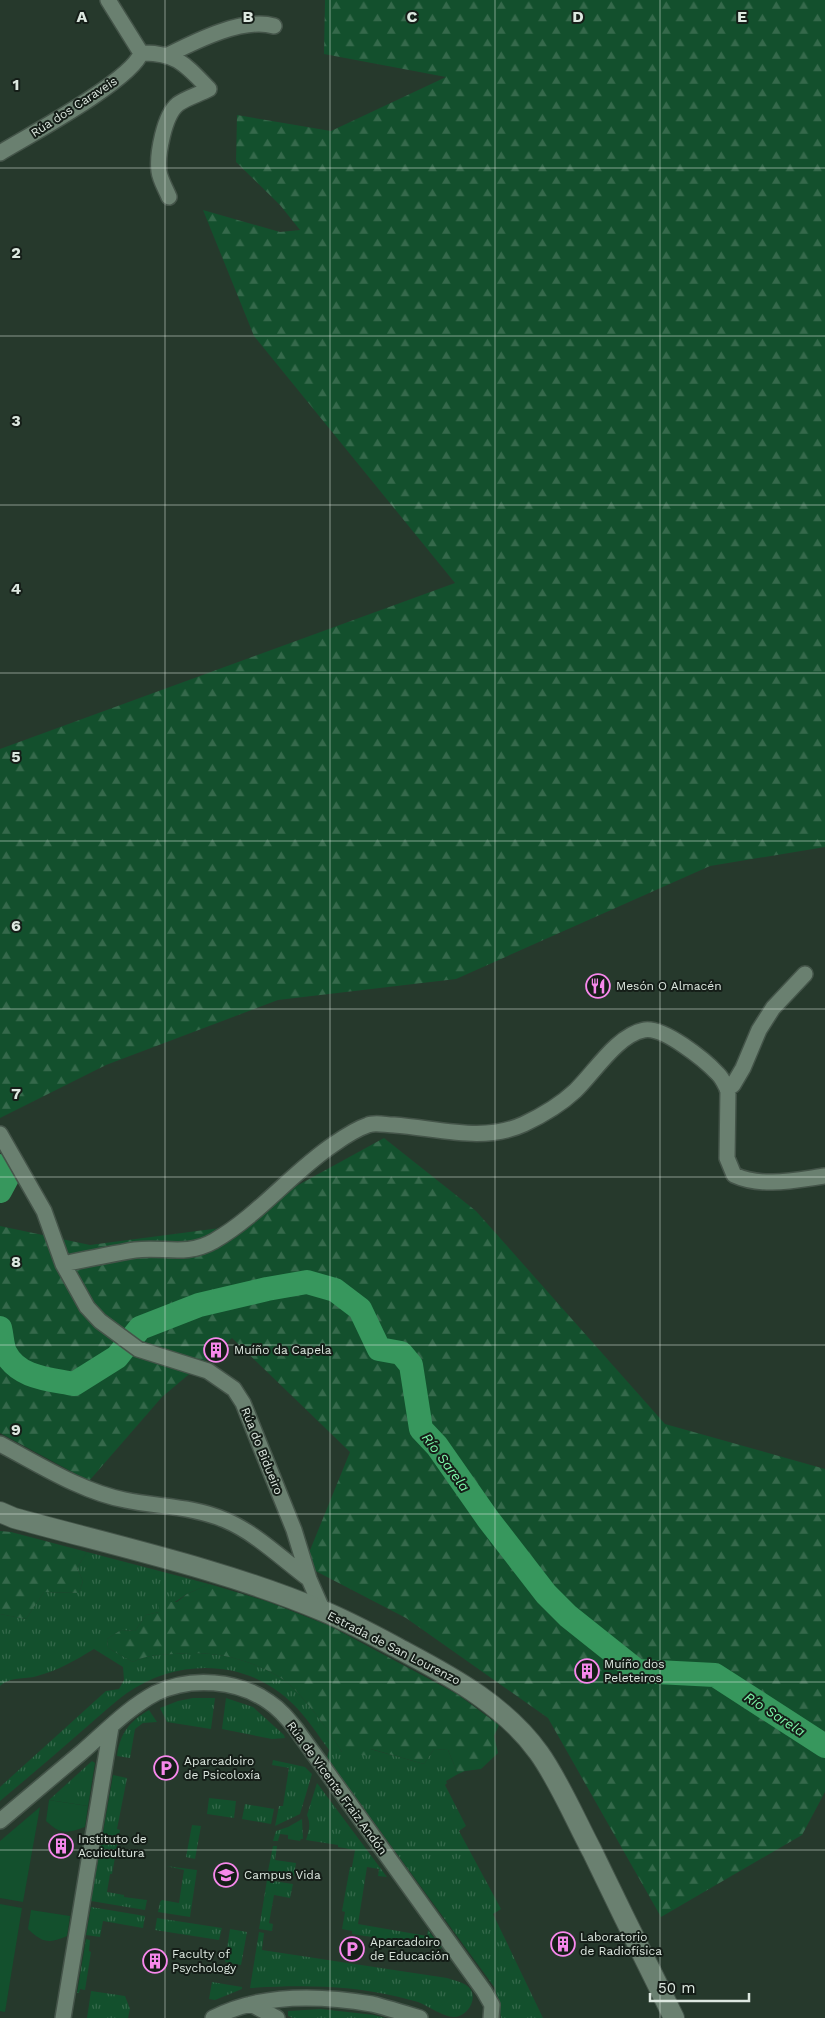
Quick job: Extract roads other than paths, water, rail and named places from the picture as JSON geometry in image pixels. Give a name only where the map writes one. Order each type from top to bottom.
[{"type":"street","points":[[108,0],[141,53],[168,55],[219,32],[264,23],[274,26]]},
{"type":"street","name":"Rúa dos Caraveis","points":[[0,153],[98,93],[131,69],[139,60],[141,53]]},
{"type":"street","points":[[168,55],[185,66],[209,89],[178,104],[169,120],[161,142],[159,173],[170,197]]},
{"type":"street","points":[[727,1089],[733,1085],[743,1068],[759,1030],[774,1008],[805,974]]},
{"type":"street","points":[[0,1134],[44,1211],[63,1264],[138,1250],[174,1251],[193,1249],[212,1242],[238,1226],[315,1156],[342,1138],[369,1124],[471,1134],[501,1132],[521,1126],[548,1113],[575,1091],[624,1041],[634,1033],[645,1029],[658,1032],[674,1040],[696,1055],[718,1074],[727,1089],[727,1158],[734,1175],[745,1180],[757,1182],[825,1176]]},
{"type":"street","name":"Rúa do Bidueiro","points":[[63,1264],[87,1307],[100,1321],[138,1350],[208,1371],[234,1390],[242,1403],[263,1453],[294,1530],[309,1579],[323,1611]]},
{"type":"street","points":[[0,1444],[101,1494],[124,1500],[212,1515],[227,1521],[261,1542],[309,1579]]},
{"type":"street","name":"Estrada de San Lourenzo","points":[[1,1514],[242,1581],[323,1611],[364,1630],[472,1689],[517,1727],[540,1754],[570,1809],[674,2018]]},
{"type":"street","name":"Rúa de Vicente Fraiz Andón","points":[[0,1821],[111,1726],[157,1693],[184,1684],[213,1683],[235,1687],[270,1702],[296,1729],[484,1990],[492,2014]]},
{"type":"street","points":[[63,2018],[111,1726]]},
{"type":"street","points":[[482,2018],[485,2006],[484,1990]]},
{"type":"street","points":[[213,2018],[250,2004],[278,1999],[321,1998],[372,2005],[420,2018]]},
{"type":"street","points":[[250,2004],[277,2018]]},
{"type":"waterway","name":"Río Sarela","points":[[0,1166],[7,1178],[0,1191]]},
{"type":"waterway","name":"Río Sarela","points":[[0,1328],[5,1352],[18,1367],[35,1376],[74,1384],[117,1357],[140,1328],[199,1305],[307,1282],[335,1290],[360,1309],[379,1349],[401,1353],[411,1365],[421,1429],[437,1446],[488,1519],[546,1594],[568,1616],[637,1671],[715,1675],[825,1746]]},
{"type":"place","name":"Mesón O Almacén","points":[[598,986]]},
{"type":"place","name":"Muíño da Capela","points":[[216,1350]]},
{"type":"place","name":"Muíño dos Peleteiros","points":[[587,1671]]},
{"type":"place","name":"Aparcadoiro de Psicoloxía","points":[[166,1768]]},
{"type":"place","name":"Instituto de Acuicultura","points":[[61,1846]]},
{"type":"place","name":"Campus Vida","points":[[226,1875]]},
{"type":"place","name":"Laboratorio de Radiofísica","points":[[563,1944]]},
{"type":"place","name":"Aparcadoiro de Educación","points":[[352,1949]]},
{"type":"place","name":"Faculty of Psychology","points":[[155,1961]]}]
